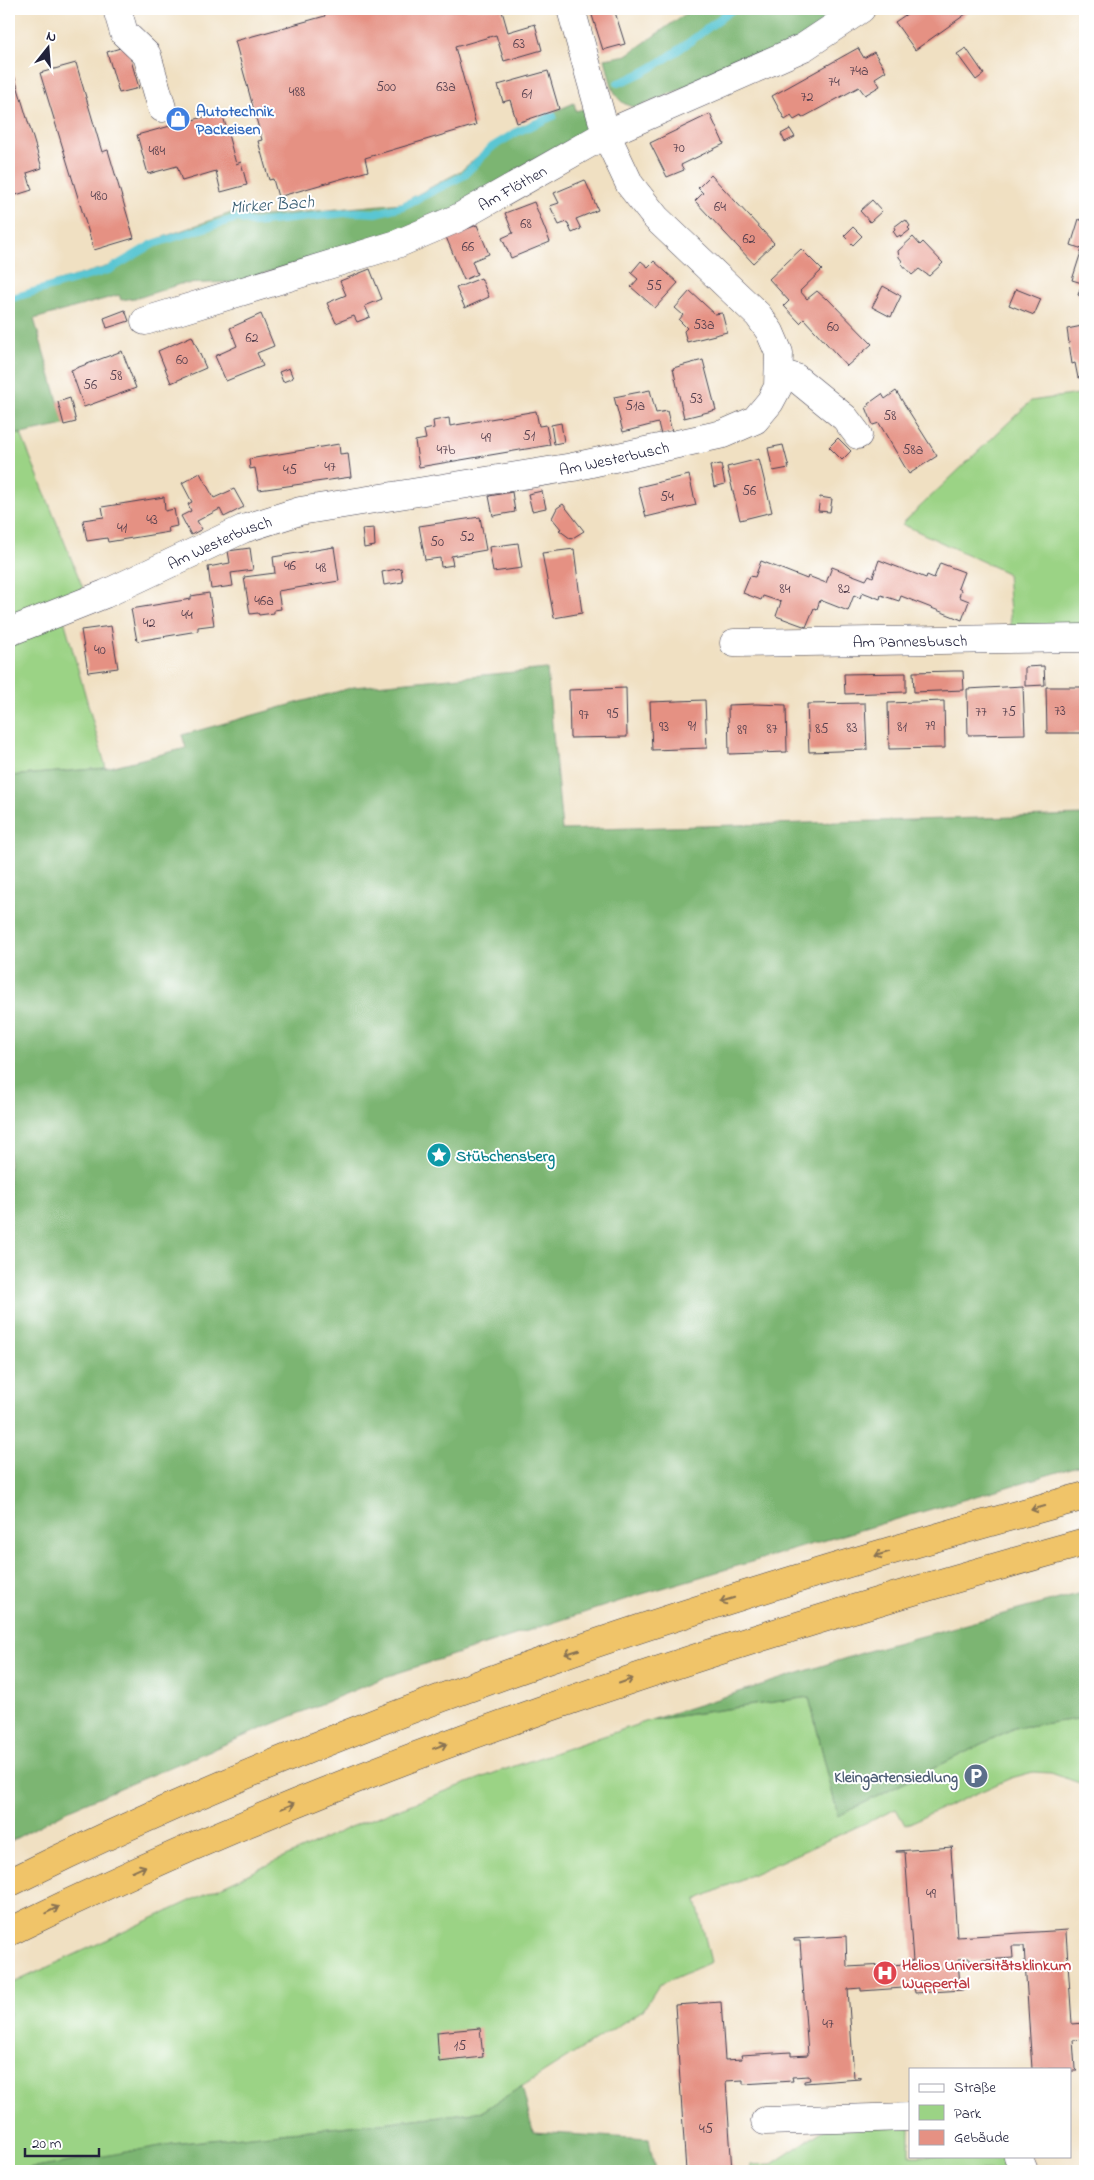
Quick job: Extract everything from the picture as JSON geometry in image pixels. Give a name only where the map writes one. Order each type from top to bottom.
[{"type":"highway","points":[[9,1882],[170,1806],[347,1734],[453,1694],[721,1602],[981,1524],[1085,1496]]},
{"type":"highway","points":[[9,1932],[94,1889],[185,1848],[466,1736],[729,1646],[1085,1542]]},
{"type":"street","points":[[117,9],[124,32],[147,55],[162,108]]},
{"type":"street","name":"Am Westerbusch","points":[[9,632],[105,594],[243,529],[300,511],[573,467],[723,434],[755,420],[770,402],[778,387],[779,353],[770,332],[758,315],[656,218],[630,185],[606,134],[571,9]]},
{"type":"street","name":"Am Flöthen","points":[[146,321],[397,244],[458,218],[606,134],[804,47],[861,9]]},
{"type":"street","points":[[779,373],[796,378],[845,418],[858,435]]},
{"type":"street","name":"Am Pannesbusch","points":[[734,642],[1085,638]]},
{"type":"street","points":[[765,2121],[909,2117]]},
{"type":"street","points":[[1019,2158],[1024,2171]]},
{"type":"green space","points":[[692,9],[846,9],[797,41],[638,107],[629,106],[623,102],[614,91],[605,59],[627,55]]},
{"type":"green space","points":[[574,103],[576,111],[590,107],[591,115],[584,133],[433,222],[235,282],[180,284],[141,297],[121,300],[119,295],[34,319],[65,425],[21,434],[9,434],[9,296],[109,266],[152,241],[234,212],[253,217],[402,203],[461,171],[494,142],[517,128]]},
{"type":"green space","points":[[1085,393],[1085,626],[1011,627],[1007,573],[902,524],[1031,401]]},
{"type":"green space","points":[[9,434],[21,434],[83,588],[59,602],[106,768],[9,776]]},
{"type":"green space","points":[[547,669],[562,830],[1085,815],[1085,1464],[642,1594],[388,1676],[70,1809],[9,1842],[9,776],[106,768],[186,748],[182,735],[354,687]]},
{"type":"green space","points":[[1085,1592],[1085,1718],[1014,1728],[838,1816],[809,1697],[651,1720],[881,1647]]},
{"type":"green space","points":[[809,1697],[838,1816],[1014,1728],[1085,1718],[1085,1785],[1051,1773],[1033,1772],[1011,1778],[905,1825],[896,1809],[696,1900],[711,1962],[659,1985],[643,2010],[483,2111],[172,2144],[73,2163],[9,2171],[9,1985],[350,1827],[497,1772],[651,1720]]},
{"type":"green space","points":[[522,2086],[533,2132],[649,2139],[655,2171],[19,2171],[172,2144],[483,2111]]},
{"type":"green space","points":[[909,2126],[909,2158],[1005,2158],[1010,2171],[751,2171],[750,2165],[772,2164],[825,2129]]},
{"type":"building","points":[[323,9],[506,9],[502,11],[508,32],[535,24],[542,50],[504,61],[496,35],[455,47],[476,125],[365,158],[368,171],[278,197],[273,179],[269,180],[258,141],[262,140],[235,41],[325,16]]},
{"type":"building","points":[[590,9],[614,9],[625,44],[603,50]]},
{"type":"building","points":[[914,9],[973,9],[915,50],[895,22]]},
{"type":"building","points":[[127,46],[139,88],[119,93],[107,52]]},
{"type":"building","points":[[858,48],[864,58],[874,52],[886,71],[875,78],[880,86],[865,95],[859,87],[802,118],[801,116],[794,120],[791,116],[785,120],[772,96]]},
{"type":"building","points":[[966,48],[984,74],[976,80],[957,54]]},
{"type":"building","points":[[76,63],[102,152],[108,150],[134,238],[94,250],[40,73]]},
{"type":"building","points":[[548,71],[559,109],[517,123],[510,100],[503,102],[498,85]]},
{"type":"building","points":[[14,75],[42,168],[27,173],[32,190],[16,195],[11,177],[9,178],[9,77]]},
{"type":"building","points":[[222,112],[236,164],[241,162],[247,185],[221,192],[216,171],[182,181],[177,166],[148,174],[137,135]]},
{"type":"building","points":[[710,114],[724,144],[681,165],[684,170],[667,177],[650,143]]},
{"type":"building","points":[[790,129],[795,137],[785,142],[781,134]]},
{"type":"building","points":[[711,175],[774,243],[753,263],[695,201],[703,193],[698,188]]},
{"type":"building","points":[[585,180],[598,210],[576,219],[581,229],[572,233],[567,222],[559,225],[550,206],[559,203],[554,193]]},
{"type":"building","points":[[872,200],[882,211],[870,222],[860,211]]},
{"type":"building","points":[[534,202],[550,242],[511,258],[502,238],[513,233],[505,213]]},
{"type":"building","points":[[1079,219],[1085,223],[1085,298],[1078,295],[1082,283],[1072,280],[1082,249],[1071,245]]},
{"type":"building","points":[[906,220],[910,230],[901,237],[900,235],[897,237],[893,231],[894,227]]},
{"type":"building","points":[[477,225],[489,254],[472,261],[477,274],[464,280],[446,237]]},
{"type":"building","points":[[853,227],[862,236],[853,245],[844,236]]},
{"type":"building","points":[[913,237],[920,245],[923,242],[943,263],[929,276],[919,269],[912,275],[901,263],[898,251]]},
{"type":"building","points":[[801,249],[822,270],[800,291],[807,299],[817,291],[827,298],[872,344],[847,366],[804,319],[800,323],[784,306],[789,301],[769,279]]},
{"type":"building","points":[[641,261],[648,267],[654,261],[678,283],[655,308],[631,287],[638,279],[631,273]]},
{"type":"building","points":[[370,269],[382,299],[365,306],[370,317],[357,322],[354,316],[336,323],[327,303],[346,295],[340,281]]},
{"type":"building","points":[[481,278],[489,297],[465,308],[456,288]]},
{"type":"building","points":[[883,286],[901,296],[891,317],[872,307]]},
{"type":"building","points":[[1016,289],[1041,299],[1034,315],[1009,305]]},
{"type":"building","points":[[690,291],[715,314],[722,313],[727,332],[687,342],[684,331],[687,328],[679,320],[683,315],[675,308]]},
{"type":"building","points":[[125,310],[129,321],[107,328],[104,318]]},
{"type":"building","points":[[261,314],[274,346],[257,353],[263,366],[226,381],[215,356],[237,346],[230,328]]},
{"type":"building","points":[[1082,321],[1085,321],[1085,376],[1078,378],[1075,363],[1072,364],[1067,329],[1082,326]]},
{"type":"building","points":[[192,336],[206,368],[171,383],[158,351]]},
{"type":"building","points":[[122,351],[136,388],[84,407],[71,370]]},
{"type":"building","points":[[703,360],[716,410],[684,418],[673,368]]},
{"type":"building","points":[[289,368],[293,378],[283,382],[279,372]]},
{"type":"building","points":[[650,390],[656,413],[667,411],[672,432],[661,435],[658,423],[623,432],[614,397]]},
{"type":"building","points":[[896,391],[937,456],[909,474],[879,423],[873,425],[866,407],[882,394],[885,399]]},
{"type":"building","points":[[70,398],[76,422],[64,425],[58,402]]},
{"type":"building","points":[[536,411],[539,426],[546,425],[550,445],[419,467],[415,441],[426,439],[424,430],[434,428],[433,421],[449,418],[450,426]]},
{"type":"building","points":[[561,423],[564,442],[554,444],[551,425]]},
{"type":"building","points":[[838,438],[851,451],[842,460],[829,447]]},
{"type":"building","points":[[339,444],[340,454],[348,453],[351,477],[259,490],[255,468],[250,469],[249,459]]},
{"type":"building","points":[[783,445],[789,468],[773,471],[768,448]]},
{"type":"building","points":[[759,459],[772,512],[740,520],[727,467]]},
{"type":"building","points":[[721,464],[725,484],[714,487],[710,466]]},
{"type":"building","points":[[200,473],[214,498],[234,489],[244,507],[224,517],[220,509],[197,521],[202,529],[191,535],[181,516],[191,511],[188,504],[192,502],[182,483]]},
{"type":"building","points":[[689,475],[696,505],[646,517],[638,487]]},
{"type":"building","points":[[542,491],[546,508],[532,511],[528,494]]},
{"type":"building","points":[[512,492],[515,512],[493,516],[489,496]]},
{"type":"building","points":[[164,497],[165,511],[174,509],[177,526],[168,528],[169,532],[108,542],[107,538],[87,541],[83,520],[104,517],[102,507]]},
{"type":"building","points":[[820,497],[832,499],[830,512],[818,511]]},
{"type":"building","points":[[563,504],[584,531],[571,539],[559,530],[561,529],[552,518],[557,508]]},
{"type":"building","points":[[480,517],[486,550],[451,556],[453,565],[441,567],[440,558],[425,560],[419,526]]},
{"type":"building","points":[[374,528],[375,546],[364,548],[362,529]]},
{"type":"building","points":[[518,543],[522,568],[493,572],[489,547]]},
{"type":"building","points":[[334,547],[339,581],[278,591],[281,609],[274,610],[274,613],[250,614],[244,577],[275,573],[273,557]]},
{"type":"building","points":[[250,548],[253,570],[231,573],[233,586],[211,589],[208,567],[230,563],[228,551]]},
{"type":"building","points":[[574,549],[582,613],[554,618],[542,553]]},
{"type":"building","points":[[879,560],[926,578],[927,575],[934,578],[940,563],[964,572],[958,588],[961,590],[959,597],[969,601],[962,620],[901,596],[899,601],[881,595],[880,599],[862,592],[860,598],[854,595],[848,611],[820,600],[817,609],[814,608],[806,627],[776,616],[781,602],[763,596],[761,600],[743,593],[750,576],[755,577],[761,561],[807,579],[808,576],[826,583],[832,567],[866,580],[869,575],[873,577]]},
{"type":"building","points":[[401,568],[403,582],[384,585],[382,572]]},
{"type":"building","points":[[209,593],[214,625],[198,627],[198,631],[137,641],[131,609],[191,599],[191,596]]},
{"type":"building","points":[[111,626],[118,668],[88,672],[81,630]]},
{"type":"building","points":[[1044,666],[1045,685],[1025,686],[1025,667]]},
{"type":"building","points":[[963,671],[964,690],[914,692],[913,672]]},
{"type":"building","points":[[906,673],[906,692],[845,694],[844,674]]},
{"type":"building","points":[[1023,686],[1025,734],[968,735],[967,689]]},
{"type":"building","points":[[1046,687],[1085,687],[1085,733],[1047,733]]},
{"type":"building","points":[[626,688],[627,737],[570,738],[569,690]]},
{"type":"building","points":[[705,700],[707,748],[652,750],[650,702]]},
{"type":"building","points":[[944,701],[945,748],[889,749],[888,703]]},
{"type":"building","points":[[865,703],[867,750],[809,752],[807,704]]},
{"type":"building","points":[[728,705],[786,705],[787,752],[729,754]]},
{"type":"building","points":[[953,1847],[951,1849],[957,1937],[1068,1930],[1066,1932],[1072,2024],[1085,2023],[1085,2039],[1073,2040],[1075,2069],[1077,2071],[1072,2071],[1072,2068],[1032,2068],[1024,1946],[1012,1946],[1013,1958],[970,1961],[970,1958],[958,1959],[960,1987],[963,1990],[915,1993],[914,1985],[903,1986],[903,1988],[861,1991],[861,1988],[848,1989],[854,2078],[860,2077],[860,2079],[804,2083],[804,2081],[810,2080],[809,2076],[792,2077],[793,2081],[743,2084],[743,2080],[726,2081],[732,2171],[686,2171],[675,2005],[721,2002],[725,2060],[742,2059],[741,2055],[791,2052],[791,2056],[808,2055],[800,1941],[794,1941],[794,1939],[846,1936],[847,1967],[907,1964],[907,1961],[913,1961],[905,1852],[896,1851]]},
{"type":"building","points":[[480,2028],[483,2057],[439,2062],[437,2032]]},
{"type":"waterway","name":"Mirker Bach","points":[[618,83],[634,77],[663,60],[733,9]]},
{"type":"waterway","name":"Mirker Bach","points":[[9,299],[109,270],[153,244],[237,218],[254,223],[355,212],[377,213],[403,206],[463,176],[492,147],[517,132],[553,116]]},
{"type":"place","name":"Autotechnik Packeisen","points":[[178,119]]},
{"type":"place","name":"Stübchensberg","points":[[439,1155]]},
{"type":"place","name":"Kleingartensiedlung","points":[[976,1776]]},
{"type":"place","name":"Helios Universitätsklinkum Wuppertal","points":[[885,1973]]}]
